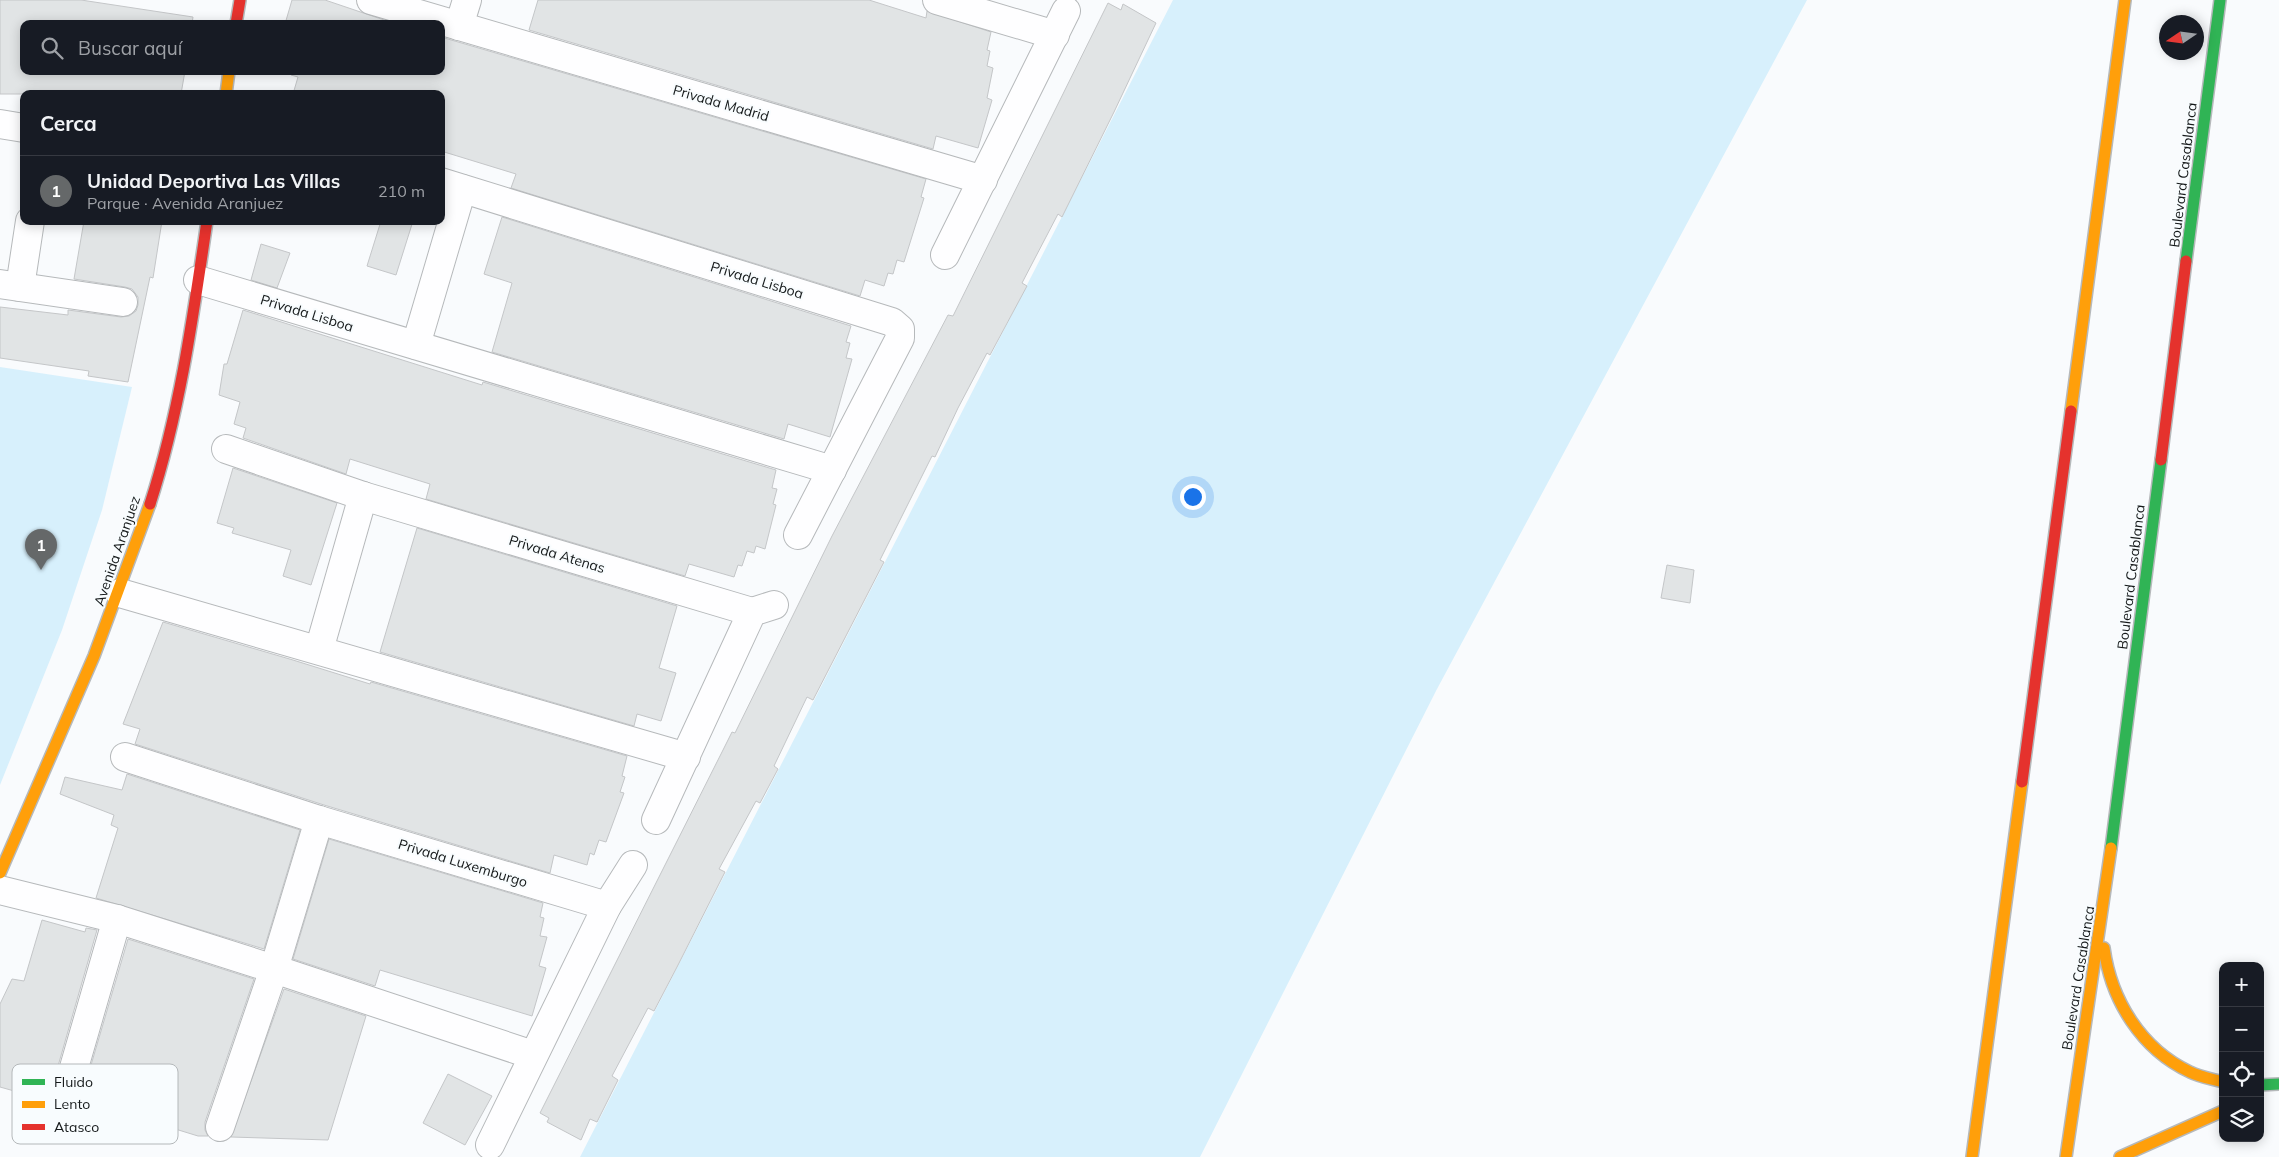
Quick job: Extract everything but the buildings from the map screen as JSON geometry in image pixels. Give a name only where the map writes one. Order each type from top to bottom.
[{"type":"main road","points":[[237,20],[240,0]]},
{"type":"main road","points":[[1972,1157],[2124,0]]},
{"type":"main road","name":"Boulevard Casablanca","points":[[2066,1157],[2102,917],[2220,0]]},
{"type":"main road","points":[[227,90],[228,75]]},
{"type":"main road","name":"Avenida Aranjuez","points":[[0,873],[120,593],[149,507],[171,432],[189,343],[206,225]]},
{"type":"main road","points":[[2102,917],[2104,964],[2121,1008],[2150,1046],[2189,1072],[2219,1081]]},
{"type":"main road","points":[[2264,1085],[2279,1085]]},
{"type":"main road","points":[[2264,1092],[2279,1085]]},
{"type":"main road","points":[[2120,1157],[2219,1113]]},
{"type":"street","name":"Privada Madrid","points":[[370,0],[438,20]]},
{"type":"street","points":[[459,26],[467,0]]},
{"type":"street","points":[[937,0],[1061,23],[945,256]]},
{"type":"street","name":"Privada Madrid","points":[[445,22],[983,180]]},
{"type":"street","points":[[0,124],[20,127]]},
{"type":"street","name":"Privada Lisboa","points":[[445,216],[452,185],[892,322],[900,329],[900,338],[798,535]]},
{"type":"street","points":[[29,225],[10,286],[123,302]]},
{"type":"street","name":"Privada Lisboa","points":[[416,346],[443,225]]},
{"type":"street","name":"Privada Lisboa","points":[[198,280],[832,470]]},
{"type":"street","name":"Privada Atenas","points":[[226,449],[363,496],[763,608],[686,757],[656,820]]},
{"type":"street","points":[[319,650],[363,496]]},
{"type":"street","points":[[120,593],[686,757]]},
{"type":"street","name":"Privada Luxemburgo","points":[[125,757],[319,820],[607,906]]},
{"type":"street","points":[[220,1127],[274,968],[319,820]]},
{"type":"street","points":[[490,1145],[607,906],[633,865]]},
{"type":"street","points":[[0,890],[117,919],[274,968],[533,1055]]},
{"type":"street","points":[[75,1064],[117,919]]},
{"type":"shaded area","points":[[1173,0],[1807,0],[1437,689],[1200,1157],[580,1157]]},
{"type":"shaded area","points":[[0,367],[132,387],[102,510],[62,630],[0,785]]},
{"type":"traffic: fast","points":[[2186,261],[2220,0]]},
{"type":"traffic: fast","points":[[2111,848],[2161,460]]},
{"type":"traffic: fast","points":[[2264,1085],[2279,1084]]},
{"type":"traffic: slow","points":[[2071,411],[2125,0]]},
{"type":"traffic: slow","points":[[227,90],[228,75]]},
{"type":"traffic: slow","points":[[0,873],[94,656],[150,504]]},
{"type":"traffic: slow","points":[[1972,1157],[2022,782]]},
{"type":"traffic: slow","points":[[2066,1157],[2111,848]]},
{"type":"traffic: slow","points":[[2104,948],[2108,967],[2121,1004],[2143,1036],[2173,1062],[2194,1074],[2219,1081]]},
{"type":"traffic: slow","points":[[2120,1157],[2219,1113]]},
{"type":"traffic: jam","points":[[237,20],[240,0]]},
{"type":"traffic: jam","points":[[150,504],[178,399],[206,225]]},
{"type":"traffic: jam","points":[[2161,460],[2186,261]]},
{"type":"traffic: jam","points":[[2022,782],[2071,411]]},
{"type":"place","name":"Unidad Deportiva Las Villas","points":[[41,570]]}]
